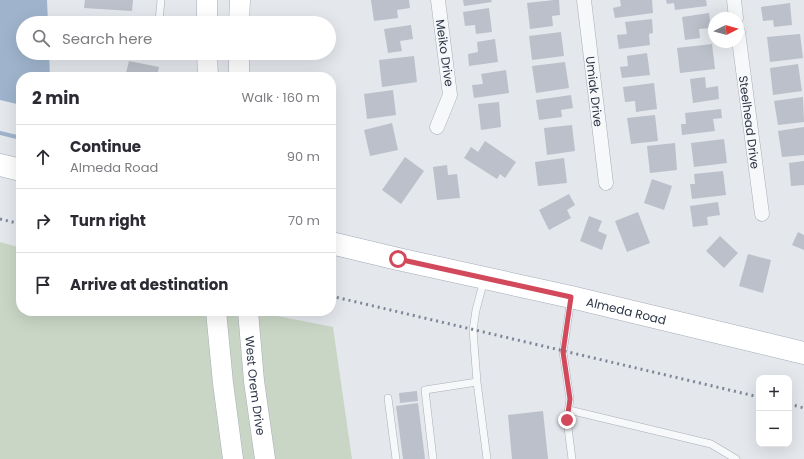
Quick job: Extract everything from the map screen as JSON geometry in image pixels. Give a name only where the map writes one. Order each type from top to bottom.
[{"type":"main road","points":[[207,0],[207,16]]},
{"type":"main road","points":[[239,16],[240,0]]},
{"type":"main road","points":[[207,60],[208,72]]},
{"type":"main road","points":[[239,60],[239,72]]},
{"type":"main road","points":[[0,165],[16,169]]},
{"type":"main road","name":"Almeda Road","points":[[336,244],[571,297],[804,353]]},
{"type":"main road","points":[[216,316],[223,383],[233,459]]},
{"type":"main road","name":"West Orem Drive","points":[[248,316],[254,381],[265,459]]},
{"type":"street","name":"Meiko Drive","points":[[437,127],[450,95],[438,0]]},
{"type":"street","name":"Umiak Drive","points":[[584,0],[606,184]]},
{"type":"street","points":[[734,0],[735,12]]},
{"type":"street","name":"Steelhead Drive","points":[[740,48],[762,214]]},
{"type":"lane","points":[[159,16],[161,0]]},
{"type":"lane","points":[[484,278],[476,310],[473,330],[477,382],[487,459]]},
{"type":"lane","points":[[571,297],[563,352],[570,399],[567,420],[572,459]]},
{"type":"lane","points":[[433,459],[425,390],[477,382]]},
{"type":"lane","points":[[388,398],[396,459]]},
{"type":"lane","points":[[569,410],[711,444],[736,459]]},
{"type":"green space","points":[[0,242],[16,247],[16,316],[277,316],[333,327],[352,459],[0,459]]},
{"type":"water","points":[[0,0],[47,0],[48,16],[16,16],[16,60],[49,60],[50,72],[16,72],[16,104],[0,100]]},
{"type":"building","points":[[85,0],[133,0],[132,11],[84,8]]},
{"type":"building","points":[[371,0],[409,0],[410,8],[397,10],[398,18],[374,21]]},
{"type":"building","points":[[463,0],[491,0],[492,2],[464,6]]},
{"type":"building","points":[[559,0],[560,15],[552,16],[553,26],[530,29],[527,3]]},
{"type":"building","points":[[620,0],[652,0],[653,13],[615,18],[613,8],[621,6]]},
{"type":"building","points":[[666,0],[706,0],[707,6],[675,10],[674,3],[667,4]]},
{"type":"building","points":[[790,3],[792,25],[774,27],[773,20],[763,21],[761,7]]},
{"type":"building","points":[[489,8],[492,32],[476,34],[475,25],[465,26],[463,12]]},
{"type":"building","points":[[708,13],[708,28],[699,29],[700,38],[685,40],[682,17]]},
{"type":"building","points":[[652,19],[653,33],[649,34],[650,45],[619,49],[617,35],[627,34],[625,22]]},
{"type":"building","points":[[411,25],[413,39],[400,41],[402,51],[388,53],[384,29]]},
{"type":"building","points":[[561,32],[564,56],[532,60],[529,36]]},
{"type":"building","points":[[800,34],[803,58],[770,62],[767,37]]},
{"type":"building","points":[[495,39],[498,62],[469,66],[468,54],[478,52],[477,42]]},
{"type":"building","points":[[708,44],[708,48],[712,48],[715,69],[680,73],[677,48]]},
{"type":"building","points":[[647,53],[650,75],[622,78],[620,67],[628,66],[627,56]]},
{"type":"building","points":[[414,56],[417,82],[382,87],[379,60]]},
{"type":"building","points":[[129,61],[159,67],[158,72],[126,72]]},
{"type":"building","points":[[565,62],[569,88],[536,93],[532,66]]},
{"type":"building","points":[[798,64],[802,91],[773,95],[770,68]]},
{"type":"building","points":[[506,70],[509,93],[474,98],[472,85],[483,84],[481,74]]},
{"type":"building","points":[[705,77],[706,88],[718,86],[719,99],[693,103],[690,79]]},
{"type":"building","points":[[654,83],[657,109],[636,112],[635,101],[625,102],[623,87]]},
{"type":"building","points":[[393,90],[396,115],[367,119],[364,94]]},
{"type":"building","points":[[571,95],[573,108],[561,110],[562,117],[539,120],[536,100]]},
{"type":"building","points":[[803,97],[804,122],[778,125],[774,101]]},
{"type":"building","points":[[499,102],[501,127],[481,130],[478,104]]},
{"type":"building","points":[[721,109],[722,118],[713,119],[715,131],[682,135],[681,124],[686,124],[685,113]]},
{"type":"building","points":[[655,115],[658,141],[631,144],[627,118]]},
{"type":"building","points":[[392,123],[398,150],[370,156],[364,130]]},
{"type":"building","points":[[572,125],[575,151],[547,155],[544,128]]},
{"type":"building","points":[[804,127],[804,155],[782,157],[778,131]]},
{"type":"building","points":[[724,139],[727,163],[694,167],[691,143]]},
{"type":"building","points":[[485,141],[516,162],[505,178],[500,174],[497,179],[464,158],[471,147],[478,152]]},
{"type":"building","points":[[675,143],[677,170],[650,173],[647,146]]},
{"type":"building","points":[[405,157],[424,171],[401,204],[382,190]]},
{"type":"building","points":[[564,158],[567,183],[538,186],[535,162]]},
{"type":"building","points":[[804,161],[804,185],[791,186],[789,163]]},
{"type":"building","points":[[447,165],[448,175],[457,174],[460,198],[437,200],[433,167]]},
{"type":"building","points":[[723,171],[726,195],[692,199],[690,184],[695,184],[694,174]]},
{"type":"building","points":[[652,179],[672,186],[664,210],[644,203]]},
{"type":"building","points":[[569,194],[575,205],[567,210],[571,218],[549,230],[539,210]]},
{"type":"building","points":[[718,202],[720,215],[707,217],[708,225],[693,227],[690,206]]},
{"type":"building","points":[[638,212],[650,243],[627,252],[615,221]]},
{"type":"building","points":[[589,216],[602,221],[598,231],[607,235],[602,250],[580,241]]},
{"type":"building","points":[[798,232],[804,235],[804,250],[792,245]]},
{"type":"building","points":[[720,236],[738,253],[724,268],[706,251]]},
{"type":"building","points":[[748,254],[771,260],[763,293],[739,286]]},
{"type":"building","points":[[417,391],[418,401],[400,403],[399,393]]},
{"type":"building","points":[[418,403],[425,459],[403,459],[396,406]]},
{"type":"building","points":[[543,411],[548,459],[512,459],[508,415]]},
{"type":"waterway","points":[[0,133],[16,137]]},
{"type":"railway","points":[[0,219],[16,223]]},
{"type":"railway","points":[[336,297],[756,396]]},
{"type":"railway","points":[[792,405],[804,408]]},
{"type":"route","points":[[398,259],[571,297],[563,352],[570,399],[567,420]]}]
